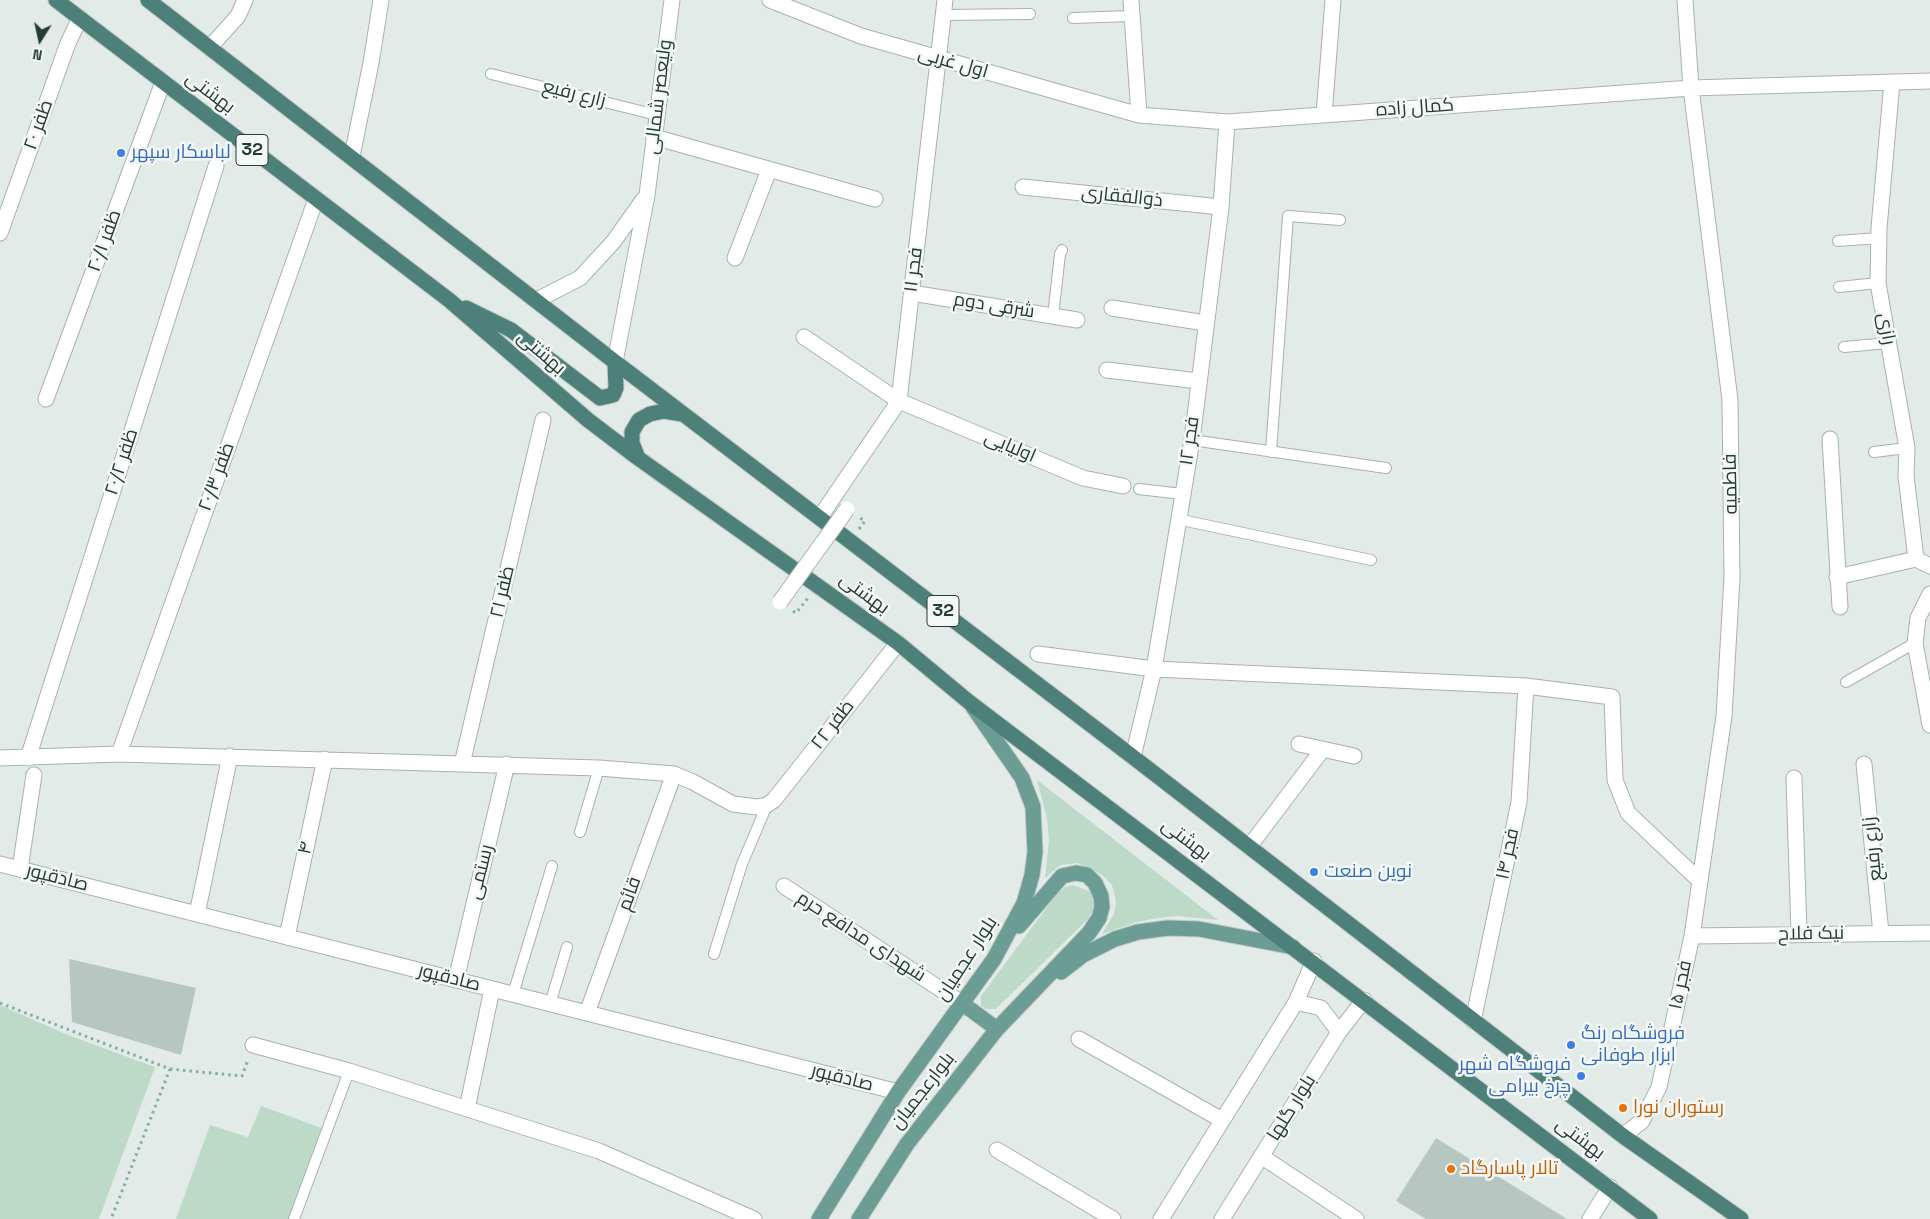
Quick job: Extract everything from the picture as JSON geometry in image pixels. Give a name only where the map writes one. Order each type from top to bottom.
[{"type":"highway","name":"بهشتی","points":[[56,0],[449,300],[588,420],[638,458],[898,643],[969,702],[1314,961],[1650,1219]]},
{"type":"highway","name":"بهشتی","points":[[148,0],[352,156],[615,362],[1133,757],[1622,1136],[1741,1219]]},
{"type":"highway","points":[[449,300],[511,330],[600,398],[613,395],[616,388],[615,362]]},
{"type":"highway","points":[[638,458],[632,443],[632,432],[639,420],[650,414],[664,411],[684,414]]},
{"type":"main road","name":"بلوار عجمیان","points":[[819,1219],[898,1092],[994,959],[1018,917],[1032,875],[1035,852],[1033,807],[1022,778],[969,702]]},
{"type":"main road","points":[[994,959],[1062,876],[1076,873],[1087,875],[1095,883],[1101,896],[1102,908],[1099,918],[1089,933],[1030,996]]},
{"type":"main road","points":[[1030,996],[1083,956],[1115,939],[1138,932],[1168,928],[1200,929],[1294,947]]},
{"type":"main road","name":"بلوارعجمیان","points":[[859,1219],[906,1144],[997,1029],[1030,996]]},
{"type":"main road","points":[[963,1004],[997,1029]]},
{"type":"street","points":[[210,47],[238,16],[245,0]]},
{"type":"street","points":[[352,156],[371,63],[381,0]]},
{"type":"street","name":"ولیعصر شمالی","points":[[615,362],[647,195],[672,0]]},
{"type":"street","name":"اول غربی","points":[[770,0],[861,36],[939,60],[1139,114]]},
{"type":"street","points":[[1131,0],[1139,114]]},
{"type":"street","points":[[1324,115],[1333,0]]},
{"type":"street","points":[[1685,0],[1691,88]]},
{"type":"street","name":"فجر ۱۱","points":[[820,517],[899,401],[945,7]]},
{"type":"street","name":"ظفر ۲۰","points":[[0,233],[68,43],[80,18]]},
{"type":"street","name":"کمال زاده","points":[[1139,114],[1227,122],[1691,88],[1930,80]]},
{"type":"street","name":"ظفر ۲۰/۱","points":[[46,399],[164,82]]},
{"type":"street","name":"رازی","points":[[1892,82],[1879,238],[1878,283],[1907,448],[1906,476],[1916,558]]},
{"type":"street","name":"فاطمیه","points":[[1691,88],[1730,410],[1732,578],[1724,716],[1700,881]]},
{"type":"street","name":"فجر ۱۲","points":[[1133,757],[1154,669],[1177,520],[1192,440],[1205,322],[1221,207],[1227,122]]},
{"type":"street","points":[[654,137],[875,200]]},
{"type":"street","name":"ظفر ۲۰/۲","points":[[28,758],[216,166]]},
{"type":"street","points":[[735,258],[769,170]]},
{"type":"street","name":"ذوالفقاری","points":[[1023,187],[1221,207]]},
{"type":"street","points":[[537,300],[580,278],[614,241],[647,195]]},
{"type":"street","name":"ظفر ۲۰/۳","points":[[119,754],[316,199]]},
{"type":"street","name":"شرقی دوم","points":[[912,293],[1077,320]]},
{"type":"street","points":[[1112,308],[1205,322]]},
{"type":"street","name":"اولیایی","points":[[804,337],[899,401],[1083,478],[1123,486]]},
{"type":"street","points":[[1107,370],[1198,380]]},
{"type":"street","name":"ظفر ۲۱","points":[[462,764],[543,420]]},
{"type":"street","points":[[1830,439],[1840,607]]},
{"type":"street","points":[[780,602],[848,508]]},
{"type":"street","points":[[1837,577],[1916,558],[1930,566]]},
{"type":"street","points":[[1930,594],[1918,618],[1916,643],[1930,726]]},
{"type":"street","name":"ظفر ۲۲","points":[[767,805],[774,800],[898,643]]},
{"type":"street","points":[[1038,654],[1154,669],[1526,686],[1612,697],[1614,780],[1628,813],[1700,881]]},
{"type":"street","name":"فجر ۱۴","points":[[1473,1021],[1519,802],[1526,686]]},
{"type":"street","points":[[1299,744],[1354,756]]},
{"type":"street","points":[[1249,847],[1323,749]]},
{"type":"street","points":[[0,758],[119,754],[599,768],[674,774],[733,804],[746,808],[767,805]]},
{"type":"street","points":[[197,914],[230,756]]},
{"type":"street","name":"۴","points":[[286,936],[326,759]]},
{"type":"street","name":"رستمی","points":[[456,980],[507,764]]},
{"type":"street","name":"زارع رفیع","points":[[1864,764],[1881,933]]},
{"type":"street","name":"قائم","points":[[587,1013],[674,774]]},
{"type":"street","points":[[20,869],[34,775]]},
{"type":"street","points":[[1794,778],[1799,934]]},
{"type":"street","name":"صادقپور","points":[[0,864],[898,1092]]},
{"type":"street","name":"فجر ۱۵","points":[[1622,1136],[1642,1121],[1659,1087],[1692,936],[1700,881]]},
{"type":"street","name":"شهدای مدافع حرم","points":[[784,886],[963,1004]]},
{"type":"street","name":"نیک فلاح","points":[[1692,936],[1930,933]]},
{"type":"street","points":[[1161,1219],[1296,1002],[1314,961]]},
{"type":"street","points":[[467,1109],[492,989]]},
{"type":"street","name":"بلوار گلها","points":[[1222,1219],[1340,1032],[1364,1000]]},
{"type":"street","points":[[1296,1002],[1321,1008],[1340,1032]]},
{"type":"street","points":[[1079,1039],[1222,1120]]},
{"type":"street","points":[[253,1045],[349,1070],[599,1151],[754,1219]]},
{"type":"street","points":[[997,1150],[1113,1219]]},
{"type":"street","points":[[1262,1156],[1356,1219]]},
{"type":"street","points":[[1590,1219],[1610,1187]]},
{"type":"lane","points":[[945,7],[1030,14]]},
{"type":"lane","points":[[1073,18],[1132,16]]},
{"type":"lane","name":"زارع رفیع","points":[[492,74],[657,115]]},
{"type":"lane","points":[[1271,452],[1288,216],[1340,220]]},
{"type":"lane","points":[[1838,241],[1879,238]]},
{"type":"lane","points":[[1053,316],[1062,250]]},
{"type":"lane","points":[[1839,287],[1878,283]]},
{"type":"lane","points":[[1844,347],[1888,343]]},
{"type":"lane","points":[[1192,440],[1386,468]]},
{"type":"lane","points":[[1874,452],[1907,448]]},
{"type":"lane","points":[[1139,489],[1182,494]]},
{"type":"lane","points":[[1177,520],[1371,560]]},
{"type":"lane","points":[[1846,682],[1916,643]]},
{"type":"lane","points":[[580,832],[599,768]]},
{"type":"lane","points":[[714,954],[742,864],[767,805]]},
{"type":"lane","points":[[514,994],[552,866]]},
{"type":"lane","points":[[550,1004],[567,947]]},
{"type":"lane","points":[[294,1219],[349,1070]]},
{"type":"path","points":[[0,1003],[170,1069],[242,1076],[253,1045]]},
{"type":"path","points":[[111,1219],[170,1069]]},
{"type":"green space","points":[[1037,780],[1218,920],[1177,916],[1158,918],[1137,922],[1102,934],[1114,914],[1116,901],[1112,885],[1101,874],[1077,863],[1060,865],[1045,878],[1049,841],[1047,818]]},
{"type":"green space","points":[[1073,885],[1091,892],[1096,904],[1088,919],[996,1009],[986,1009],[981,1006],[981,996],[1056,895],[1065,887]]},
{"type":"green space","points":[[0,1005],[68,1035],[155,1067],[99,1219],[0,1219]]},
{"type":"green space","points":[[261,1106],[327,1130],[294,1219],[176,1219],[210,1125],[248,1137]]},
{"type":"building","points":[[69,959],[196,988],[181,1055],[72,1022]]},
{"type":"building","name":"تالار پاسارگاد","points":[[1436,1138],[1567,1219],[1426,1219],[1396,1201]]},
{"type":"place","name":"لباسکار سپهر","points":[[121,153]]},
{"type":"place","name":"نوین صنعت","points":[[1314,872]]},
{"type":"place","name":"فروشگاه رنگ ابزار طوفانی","points":[[1571,1045]]},
{"type":"place","name":"فروشگاه شهر چرخ بیرامی","points":[[1581,1076]]},
{"type":"place","name":"رستوران نورا","points":[[1623,1108]]},
{"type":"place","name":"تالار پاسارگاد","points":[[1451,1169]]}]
